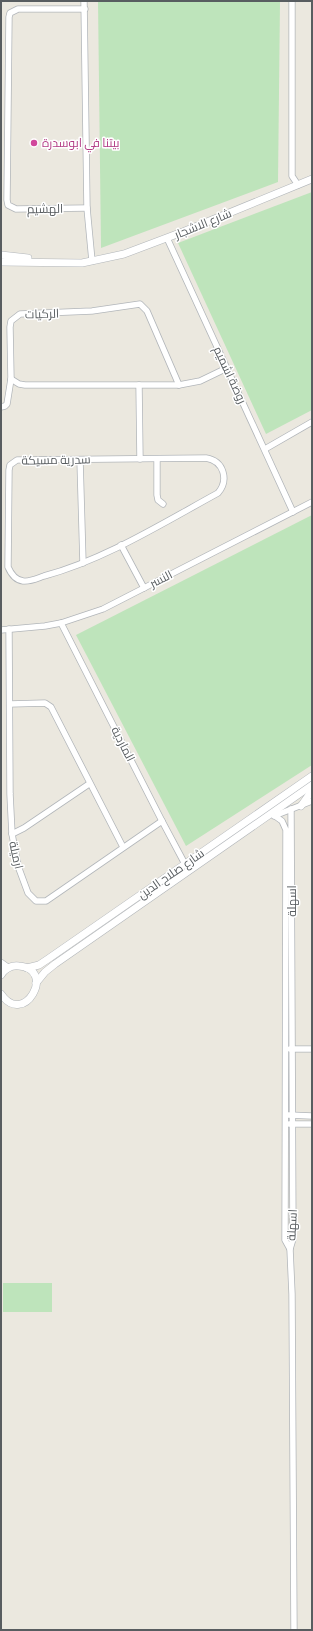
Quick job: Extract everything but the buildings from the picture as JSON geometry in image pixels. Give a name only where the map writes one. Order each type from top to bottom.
[{"type":"street","points":[[84,1],[87,208],[92,261]]},
{"type":"street","points":[[292,1],[292,176],[298,185]]},
{"type":"street","name":"الهشيم","points":[[85,9],[18,9],[14,10],[9,16],[7,200],[11,207],[16,209],[87,208]]},
{"type":"street","name":"شارع الاشجار","points":[[1,262],[78,263],[124,254],[312,179]]},
{"type":"street","name":"روضة اشميم","points":[[167,238],[293,512]]},
{"type":"street","name":"شارع الاشجار","points":[[1,255],[25,258],[82,259],[92,261]]},
{"type":"street","name":"الركيات","points":[[11,379],[10,327],[11,321],[14,317],[20,314],[92,311],[140,304],[147,311],[179,385]]},
{"type":"street","points":[[1,407],[7,404],[11,379],[19,384],[26,385],[179,385],[200,381],[227,368]]},
{"type":"street","points":[[139,385],[140,459]]},
{"type":"street","points":[[265,449],[312,422]]},
{"type":"street","points":[[157,459],[157,495],[158,500],[163,504]]},
{"type":"street","name":"سدرية مسيكة","points":[[157,459],[212,459],[221,467],[225,477],[223,488],[218,493],[121,545],[82,563],[53,574],[23,581],[14,576],[8,567],[10,465],[17,460],[157,459]]},
{"type":"street","points":[[80,460],[82,563]]},
{"type":"street","name":"النسر","points":[[1,630],[61,623],[103,608],[312,502]]},
{"type":"street","points":[[121,545],[144,588]]},
{"type":"street","name":"الماردية","points":[[61,623],[187,867]]},
{"type":"street","name":"ارميلة","points":[[9,630],[10,794],[12,834],[18,866],[24,886],[32,898],[41,902],[46,901],[162,821]]},
{"type":"street","points":[[10,704],[45,703],[51,707],[89,784],[123,847]]},
{"type":"street","points":[[301,806],[311,792],[311,782]]},
{"type":"street","name":"شارع صلاح الدين","points":[[27,968],[39,965],[262,819],[311,782]]},
{"type":"street","name":"شارع صلاح الدين","points":[[9,1002],[16,1004],[27,1001],[35,992],[36,983],[45,972],[55,964],[187,867],[311,782]]},
{"type":"street","points":[[12,834],[24,828],[89,784]]},
{"type":"street","name":"شارع صلاح الدين","points":[[262,819],[275,816],[312,801]]},
{"type":"street","name":"اسهلة","points":[[290,1249],[293,1238],[291,809]]},
{"type":"street","name":"اسهلة","points":[[275,816],[282,821],[286,830],[285,1240],[290,1249]]},
{"type":"street","points":[[1,963],[8,968]]},
{"type":"street","points":[[1,975],[8,968],[20,966],[27,968],[34,974],[36,983]]},
{"type":"street","points":[[1,994],[9,1002]]},
{"type":"street","points":[[1,1004],[9,1002]]},
{"type":"street","points":[[285,1049],[312,1049]]},
{"type":"street","points":[[285,1115],[312,1116]]},
{"type":"street","points":[[285,1124],[312,1124]]},
{"type":"street","points":[[290,1249],[292,1294],[294,1630]]},
{"type":"green space","points":[[98,1],[280,1],[278,182],[101,248]]},
{"type":"green space","points":[[312,192],[312,410],[266,434],[178,243]]},
{"type":"green space","points":[[312,515],[312,765],[186,846],[76,635]]},
{"type":"green space","points":[[3,1283],[52,1283],[52,1312],[3,1312]]},
{"type":"place","name":"بيتنا في ابوسدرة","points":[[34,143]]}]
